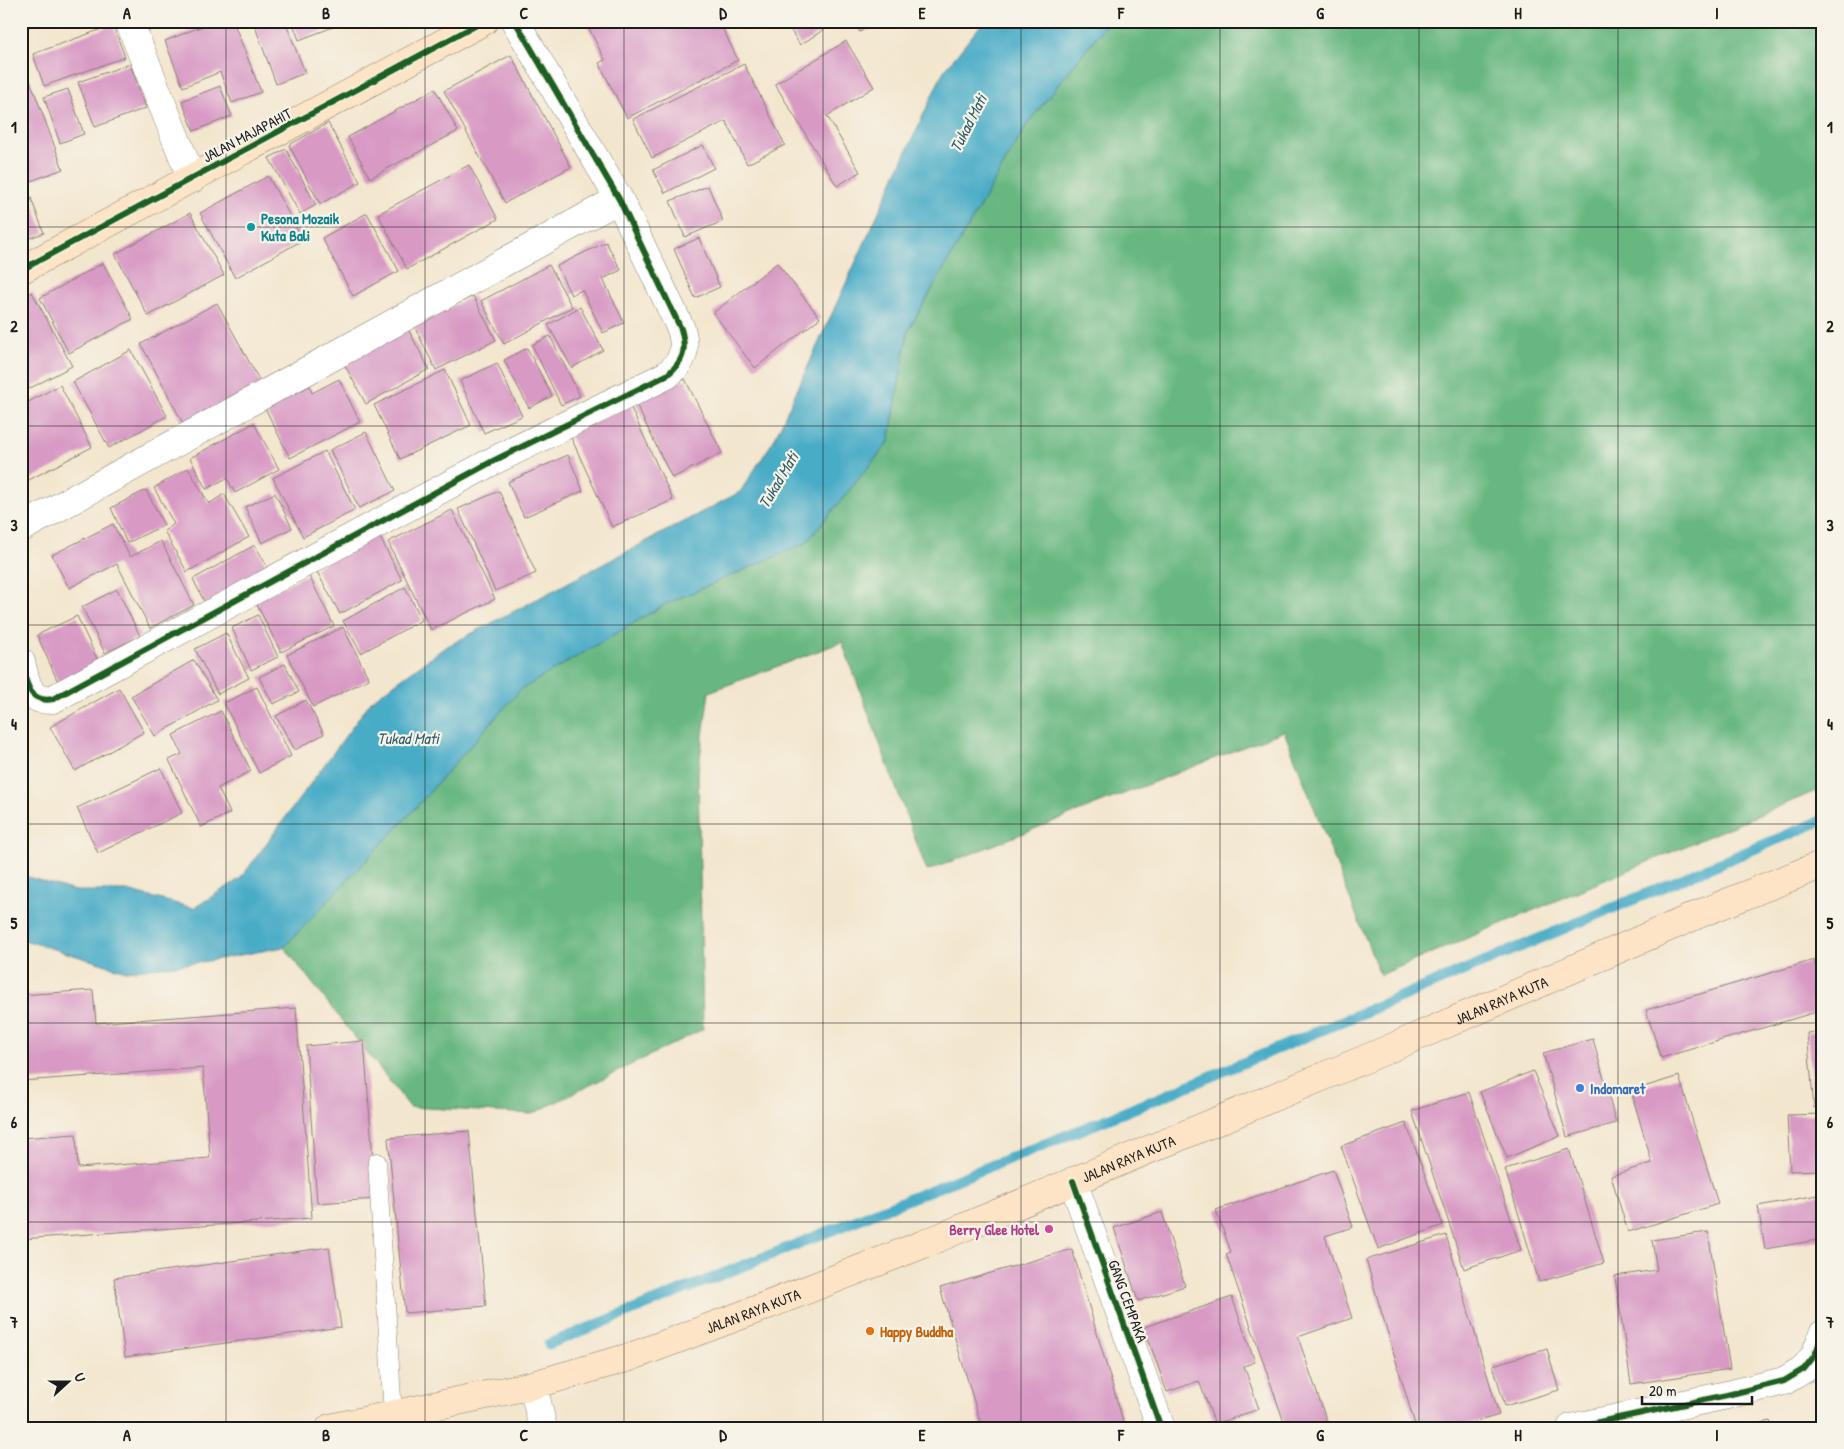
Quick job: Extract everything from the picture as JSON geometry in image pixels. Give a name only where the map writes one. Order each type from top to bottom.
[{"type":"main road","name":"JALAN MAJAPAHIT","points":[[21,270],[192,180],[484,21]]},
{"type":"main road","name":"JALAN RAYA KUTA","points":[[330,1428],[533,1385],[630,1357],[924,1244],[1377,1054],[1704,912],[1823,864]]},
{"type":"street","points":[[129,21],[192,180]]},
{"type":"street","points":[[21,662],[31,693],[37,698],[46,701],[53,699],[495,460],[667,376],[677,367],[684,354],[682,328],[619,199],[515,21]]},
{"type":"street","points":[[21,528],[619,199]]},
{"type":"street","name":"GANG CEMPAKA","points":[[1072,1181],[1161,1428]]},
{"type":"street","points":[[1572,1428],[1784,1381],[1804,1369],[1815,1355],[1823,1334]]},
{"type":"street","points":[[533,1385],[544,1428]]},
{"type":"lane","points":[[377,1162],[393,1414]]},
{"type":"green space","points":[[1109,21],[1823,21],[1823,788],[1380,975],[1284,731],[927,871],[842,642],[709,692],[698,772],[703,1029],[532,1114],[410,1107],[284,947],[411,813],[520,690],[666,604],[806,543],[889,442],[908,331],[1028,123]]},
{"type":"water","name":"Tukad Mati","points":[[984,21],[1109,21],[1028,123],[908,331],[889,442],[806,543],[666,604],[520,690],[411,813],[284,947],[202,962],[126,971],[21,939],[21,875],[75,891],[127,891],[194,908],[241,878],[372,700],[444,648],[740,492],[774,440],[943,72]]},
{"type":"building","points":[[21,21],[43,21],[43,22],[21,29]]},
{"type":"building","points":[[145,21],[170,21],[148,30]]},
{"type":"building","points":[[215,21],[233,21],[261,92],[232,103],[220,72],[183,87],[165,41]]},
{"type":"building","points":[[253,21],[285,21],[305,73],[276,84]]},
{"type":"building","points":[[292,21],[349,21],[299,40]]},
{"type":"building","points":[[585,21],[673,21],[676,26],[684,21],[719,21],[738,60],[627,118],[599,63],[605,60]]},
{"type":"building","points":[[785,21],[837,21],[800,45]]},
{"type":"building","points":[[854,21],[878,21],[860,32]]},
{"type":"building","points":[[113,25],[125,57],[44,86],[33,54]]},
{"type":"building","points":[[846,41],[874,87],[827,116],[860,172],[837,186],[775,84]]},
{"type":"building","points":[[511,55],[571,167],[505,203],[444,91]]},
{"type":"building","points":[[21,56],[63,169],[28,182],[21,162]]},
{"type":"building","points":[[130,64],[146,108],[95,127],[78,82]]},
{"type":"building","points":[[744,64],[785,145],[747,164],[726,121],[652,158],[633,119]]},
{"type":"building","points":[[220,86],[232,116],[194,131],[182,101]]},
{"type":"building","points":[[68,89],[84,134],[60,143],[44,97]]},
{"type":"building","points":[[435,89],[458,131],[370,178],[348,137]]},
{"type":"building","points":[[328,123],[360,182],[320,204],[289,145]]},
{"type":"building","points":[[703,145],[714,168],[665,193],[653,170]]},
{"type":"building","points":[[286,149],[316,205],[300,214],[269,158]]},
{"type":"building","points":[[469,165],[498,219],[407,269],[378,214]]},
{"type":"building","points":[[21,171],[44,233],[21,241]]},
{"type":"building","name":"Pesona Mozaik Kuta Bali","points":[[268,176],[303,240],[235,278],[200,213]]},
{"type":"building","points":[[708,186],[723,221],[685,237],[670,201]]},
{"type":"building","points":[[190,213],[224,275],[148,316],[115,254]]},
{"type":"building","points":[[367,213],[399,271],[353,296],[322,238]]},
{"type":"building","points":[[699,238],[720,287],[695,298],[674,249]]},
{"type":"building","points":[[606,242],[621,270],[603,279],[624,323],[603,333],[582,290],[571,295],[557,266]]},
{"type":"building","points":[[103,263],[133,319],[69,353],[40,298]]},
{"type":"building","points":[[777,263],[820,318],[755,368],[713,313]]},
{"type":"building","points":[[549,265],[572,307],[504,344],[481,301]]},
{"type":"building","points":[[32,292],[72,366],[21,393],[21,298]]},
{"type":"building","points":[[473,296],[496,340],[436,370],[414,326]]},
{"type":"building","points":[[217,303],[263,387],[186,429],[141,344]]},
{"type":"building","points":[[580,307],[603,350],[572,368],[548,325]]},
{"type":"building","points":[[407,327],[429,369],[366,404],[343,362]]},
{"type":"building","points":[[550,336],[580,396],[561,405],[532,345]]},
{"type":"building","points":[[527,348],[552,396],[529,408],[504,360]]},
{"type":"building","points":[[131,350],[167,416],[109,448],[73,382]]},
{"type":"building","points":[[497,363],[522,416],[484,433],[460,381]]},
{"type":"building","points":[[445,370],[471,425],[400,459],[374,405]]},
{"type":"building","points":[[339,379],[360,422],[290,458],[265,408],[310,386],[312,393]]},
{"type":"building","points":[[685,379],[722,453],[672,478],[636,404]]},
{"type":"building","points":[[60,385],[92,447],[21,484],[21,406]]},
{"type":"building","points":[[630,406],[673,500],[612,527],[569,433]]},
{"type":"building","points":[[254,423],[279,469],[235,493],[227,478],[206,489],[190,458]]},
{"type":"building","points":[[366,432],[395,491],[359,508],[330,450]]},
{"type":"building","points":[[325,451],[355,510],[303,537],[273,478]]},
{"type":"building","points":[[568,455],[583,491],[524,517],[508,482]]},
{"type":"building","points":[[188,468],[209,504],[224,494],[249,537],[187,572],[164,531],[174,524],[154,488]]},
{"type":"building","points":[[146,490],[164,525],[127,543],[111,508]]},
{"type":"building","points":[[499,491],[536,573],[495,591],[458,509]]},
{"type":"building","points":[[275,493],[292,528],[262,543],[245,507]]},
{"type":"building","points":[[452,510],[495,599],[431,630],[388,542]]},
{"type":"building","points":[[113,524],[130,557],[161,541],[194,605],[150,628],[117,564],[69,588],[52,555]]},
{"type":"building","points":[[378,534],[402,580],[340,614],[315,568]]},
{"type":"building","points":[[255,545],[269,570],[206,605],[193,579]]},
{"type":"building","points":[[308,574],[334,626],[281,652],[255,601]]},
{"type":"building","points":[[405,587],[422,620],[361,653],[343,621]]},
{"type":"building","points":[[117,589],[140,636],[105,653],[82,607]]},
{"type":"building","points":[[258,615],[278,657],[251,670],[232,628]]},
{"type":"building","points":[[77,616],[99,663],[58,682],[37,635]]},
{"type":"building","points":[[343,627],[369,679],[313,707],[287,655]]},
{"type":"building","points":[[226,633],[249,678],[218,694],[195,649]]},
{"type":"building","points":[[194,660],[217,700],[155,736],[131,696]]},
{"type":"building","points":[[285,664],[299,692],[273,704],[259,677]]},
{"type":"building","points":[[257,687],[291,756],[259,773],[224,703]]},
{"type":"building","points":[[119,688],[144,732],[75,771],[50,727]]},
{"type":"building","points":[[306,700],[324,734],[295,750],[276,716]]},
{"type":"building","points":[[221,711],[251,771],[218,788],[230,813],[201,827],[169,760],[182,754],[173,735]]},
{"type":"building","points":[[161,768],[182,813],[98,853],[77,808]]},
{"type":"building","points":[[1814,960],[1823,990],[1823,1010],[1661,1058],[1646,1010]]},
{"type":"building","points":[[93,990],[96,1023],[296,1008],[312,1218],[21,1239],[21,1138],[76,1134],[78,1168],[210,1158],[203,1068],[21,1081],[21,995]]},
{"type":"building","points":[[1823,1031],[1823,1107],[1814,1108],[1807,1033]]},
{"type":"building","name":"Indomaret","points":[[1593,1039],[1616,1123],[1567,1137],[1543,1053]]},
{"type":"building","points":[[364,1041],[376,1199],[317,1203],[306,1046]]},
{"type":"building","points":[[1533,1071],[1560,1136],[1507,1158],[1480,1092]]},
{"type":"building","points":[[1679,1076],[1718,1204],[1628,1232],[1611,1176],[1652,1163],[1631,1091]]},
{"type":"building","points":[[1469,1092],[1521,1250],[1464,1269],[1412,1111]]},
{"type":"building","points":[[1823,1114],[1823,1170],[1790,1171],[1787,1115]]},
{"type":"building","points":[[1406,1123],[1443,1225],[1378,1249],[1341,1146]]},
{"type":"building","points":[[469,1131],[486,1306],[405,1313],[388,1138]]},
{"type":"building","points":[[1569,1149],[1604,1263],[1539,1282],[1505,1169]]},
{"type":"building","points":[[1333,1170],[1353,1227],[1325,1236],[1352,1318],[1298,1337],[1329,1428],[1286,1428],[1226,1254],[1231,1252],[1216,1210]]},
{"type":"building","points":[[1823,1194],[1823,1239],[1765,1249],[1758,1206]]},
{"type":"building","points":[[1162,1212],[1185,1286],[1138,1301],[1114,1228]]},
{"type":"building","points":[[1708,1232],[1730,1369],[1631,1384],[1615,1276],[1657,1270],[1652,1240]]},
{"type":"building","points":[[1446,1235],[1499,1415],[1455,1428],[1416,1428],[1366,1260]]},
{"type":"building","points":[[329,1247],[341,1327],[125,1357],[114,1278]]},
{"type":"building","points":[[1072,1249],[1125,1428],[982,1428],[940,1288]]},
{"type":"building","points":[[1232,1297],[1255,1362],[1244,1366],[1259,1409],[1215,1424],[1199,1381],[1167,1392],[1144,1327]]},
{"type":"building","points":[[1547,1349],[1559,1390],[1505,1406],[1493,1365]]},
{"type":"building","points":[[1770,1421],[1772,1428],[1742,1428],[1742,1427]]},
{"type":"waterway","points":[[549,1344],[1152,1101],[1823,820]]},
{"type":"cycle path","points":[[21,270],[484,21]]},
{"type":"cycle path","points":[[21,662],[29,690],[38,698],[45,700],[53,699],[495,460],[667,375],[677,365],[684,349],[681,329],[619,199],[515,21]]},
{"type":"cycle path","points":[[1073,1181],[1161,1428]]},
{"type":"cycle path","points":[[1571,1428],[1784,1381],[1804,1369],[1815,1355],[1823,1334]]},
{"type":"place","name":"Pesona Mozaik Kuta Bali","points":[[251,227]]},
{"type":"place","name":"Indomaret","points":[[1580,1088]]},
{"type":"place","name":"Berry Glee Hotel","points":[[1049,1229]]},
{"type":"place","name":"Happy Buddha","points":[[870,1331]]}]
